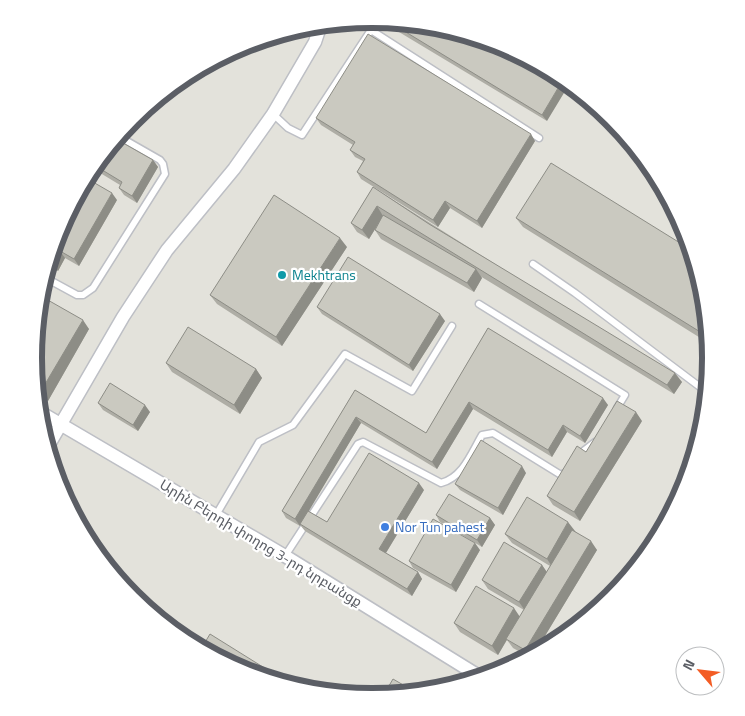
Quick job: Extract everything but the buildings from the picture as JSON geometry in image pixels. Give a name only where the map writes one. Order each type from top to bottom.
[{"type":"street","points":[[52,440],[124,317],[167,250],[234,169],[273,114],[315,42],[318,32]]},
{"type":"street","name":"Արին Բերդի փողոց 3-րդ նրբանցք","points":[[47,416],[286,556],[473,673]]},
{"type":"lane","points":[[273,114],[288,128],[302,135],[371,30],[539,138]]},
{"type":"lane","points":[[51,281],[77,295],[83,296],[92,288],[165,174],[160,160],[124,140]]},
{"type":"lane","points":[[533,264],[575,293],[701,388]]},
{"type":"lane","points":[[479,304],[625,395],[611,418]]},
{"type":"lane","points":[[216,515],[259,442],[293,425],[345,354],[412,391],[452,326]]},
{"type":"lane","points":[[286,556],[358,444],[363,442],[441,483],[450,480],[460,472],[482,435],[493,433],[561,475],[567,471],[572,462],[597,440],[601,433]]},
{"type":"shaded area","points":[[351,28],[416,30],[479,45],[519,62],[556,83],[606,124],[635,157],[669,212],[692,272],[697,294],[702,336],[702,380],[697,422],[692,444],[678,484],[659,523],[621,576],[574,620],[556,633],[519,654],[479,671],[458,677],[416,686],[394,688],[329,686],[266,671],[226,654],[189,633],[139,592],[110,559],[76,504],[53,444],[48,422],[43,380],[43,336],[48,294],[53,272],[67,232],[86,193],[124,140],[171,96],[189,83],[226,62],[266,45],[287,39],[329,30]]},
{"type":"place","name":"Mekhtrans","points":[[282,275]]},
{"type":"place","name":"Nor Tun pahest","points":[[385,527]]}]
